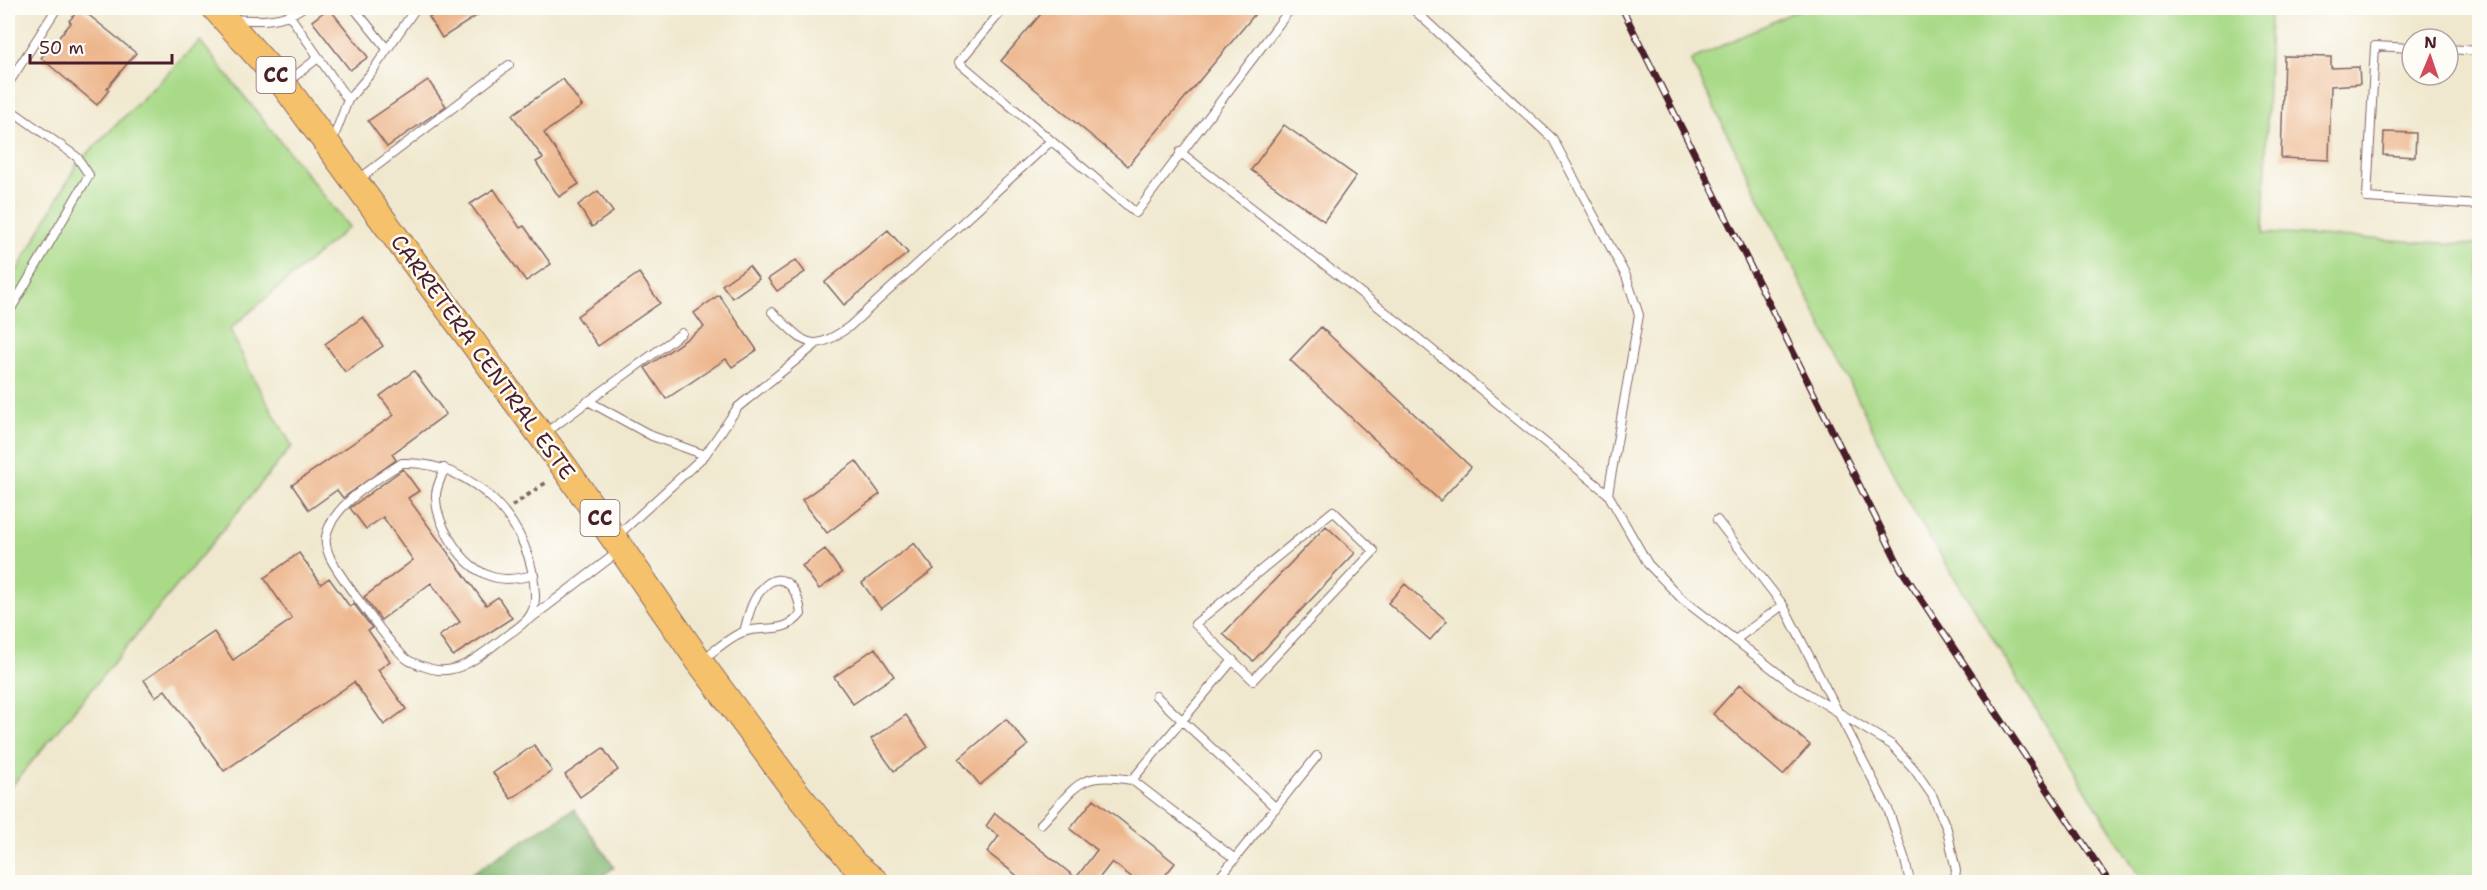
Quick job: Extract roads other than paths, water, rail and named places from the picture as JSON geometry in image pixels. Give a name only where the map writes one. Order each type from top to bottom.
[{"type":"main road","name":"CARRETERA CENTRAL ESTE","points":[[220,13],[284,85],[354,183],[542,435],[699,661],[854,864],[876,882]]},
{"type":"lane","points":[[8,84],[57,8]]},
{"type":"lane","points":[[220,13],[259,21],[290,16],[302,8]]},
{"type":"lane","points":[[354,8],[387,49]]},
{"type":"lane","points":[[329,149],[348,100],[416,8]]},
{"type":"lane","points":[[1004,8],[959,62],[1136,213],[1291,8]]},
{"type":"lane","points":[[1412,8],[1448,38],[1553,139],[1626,276],[1639,315],[1608,494]]},
{"type":"lane","points":[[290,16],[348,100]]},
{"type":"lane","points":[[2400,47],[2375,46],[2367,198],[2480,205]]},
{"type":"lane","points":[[2460,50],[2480,51]]},
{"type":"lane","points":[[284,85],[318,58]]},
{"type":"lane","points":[[354,183],[509,65]]},
{"type":"lane","points":[[8,108],[77,157],[89,175],[8,314]]},
{"type":"lane","points":[[529,620],[536,602],[534,575],[527,548],[506,511],[479,486],[458,473],[416,463],[402,463],[369,484],[343,507],[330,526],[326,539],[329,557],[382,631],[408,660],[438,670],[458,668],[529,620],[618,544],[705,454],[738,407],[815,345],[830,341],[850,326],[1051,141]]},
{"type":"lane","points":[[1180,152],[1402,325],[1608,494],[1648,564],[1681,598],[1792,684],[1892,746],[1914,769],[1932,795],[1947,829],[1956,871],[1954,882]]},
{"type":"lane","points":[[772,312],[803,340],[815,345]]},
{"type":"lane","points":[[542,435],[682,333]]},
{"type":"lane","points":[[588,401],[652,436],[705,454]]},
{"type":"lane","points":[[444,468],[436,494],[439,514],[448,535],[468,563],[483,574],[501,579],[516,579],[534,575]]},
{"type":"lane","points":[[1333,511],[1374,551],[1253,680],[1233,660],[1195,624],[1333,511]]},
{"type":"lane","points":[[1716,520],[1783,604],[1888,809],[1910,882]]},
{"type":"lane","points":[[699,661],[744,632],[784,628],[796,621],[801,614],[800,601],[795,589],[785,581],[778,579],[768,583],[752,604],[744,632]]},
{"type":"lane","points":[[1735,640],[1783,604]]},
{"type":"lane","points":[[1132,780],[1233,660]]},
{"type":"lane","points":[[1156,696],[1276,808]]},
{"type":"lane","points":[[1216,882],[1317,756]]},
{"type":"lane","points":[[1041,824],[1086,778],[1100,775],[1132,780],[1235,859]]},
{"type":"railway","points":[[1622,8],[1901,569],[2109,882]]}]
